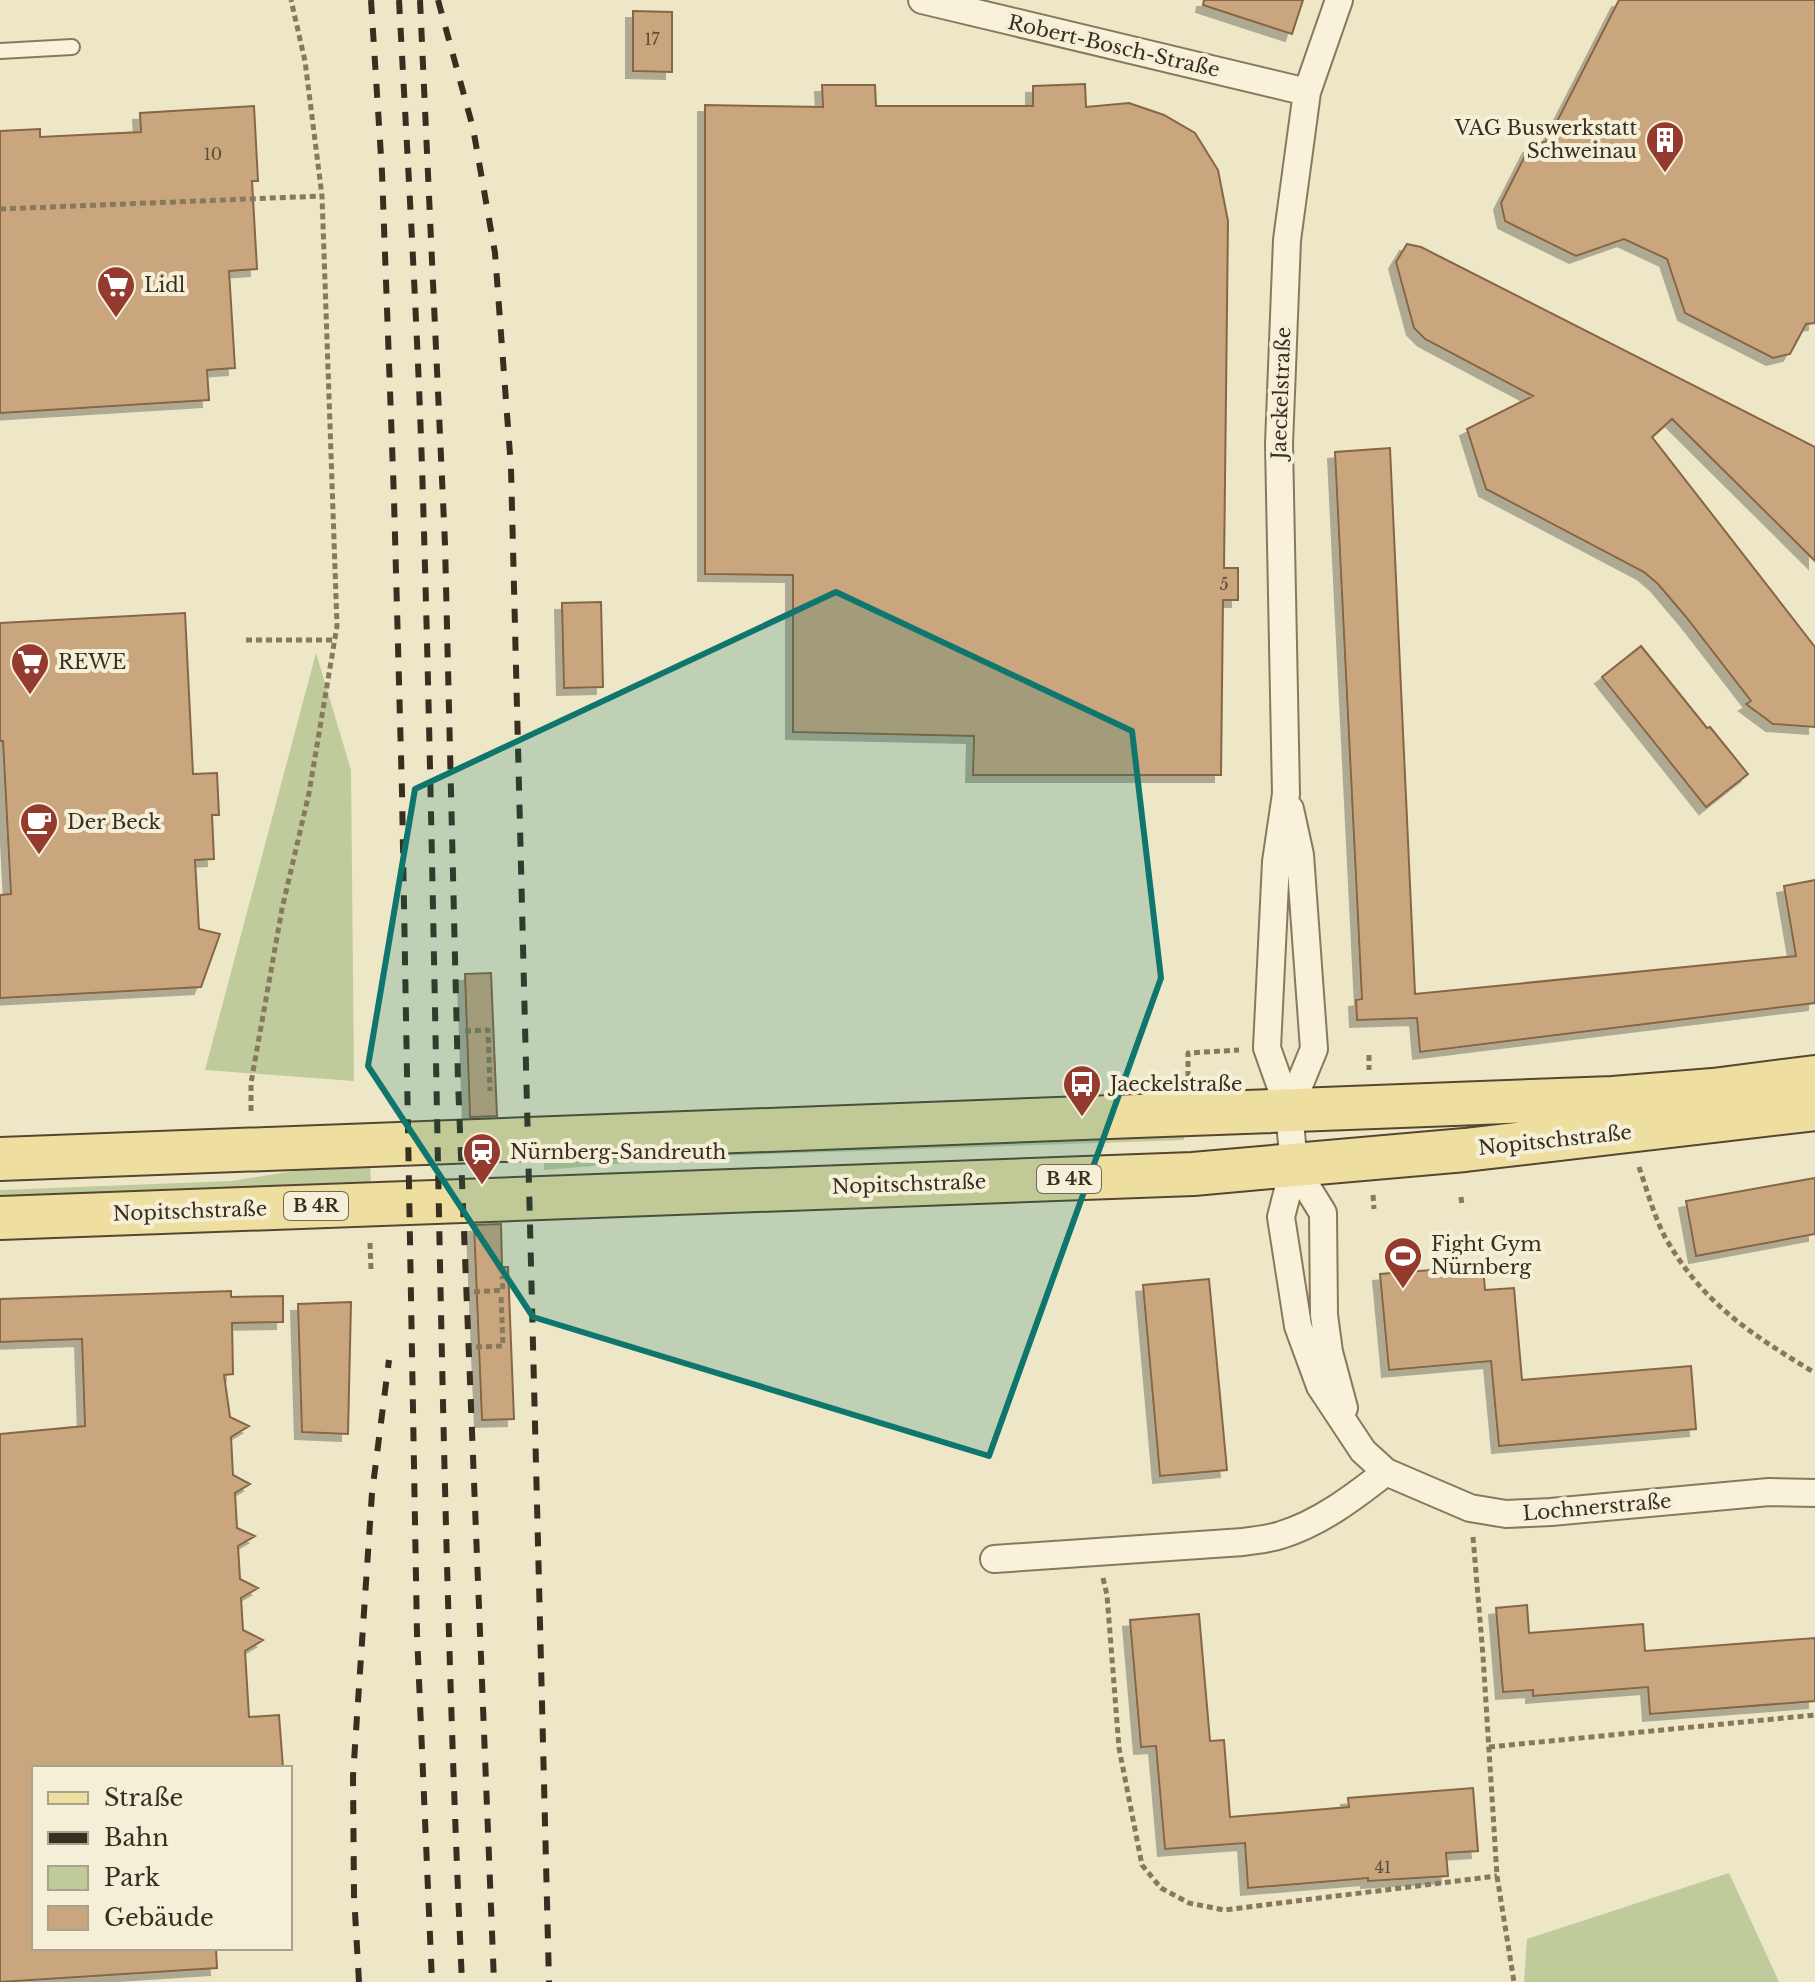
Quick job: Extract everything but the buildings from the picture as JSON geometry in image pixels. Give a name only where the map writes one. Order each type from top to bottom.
[{"type":"main road","name":"Nopitschstraße","points":[[0,1159],[1628,1097],[1815,1077]]},
{"type":"main road","name":"Nopitschstraße","points":[[0,1218],[1170,1175],[1584,1137],[1815,1109]]},
{"type":"street","name":"Robert-Bosch-Straße","points":[[922,0],[1307,92]]},
{"type":"street","name":"Jaeckelstraße","points":[[1289,1110],[1267,1048],[1276,862],[1286,794],[1279,444],[1287,240],[1307,92],[1339,0]]},
{"type":"street","name":"Jaeckelstraße","points":[[1286,794],[1300,855],[1314,1049],[1289,1110]]},
{"type":"street","name":"Lochnerstraße","points":[[1289,1110],[1294,1166],[1281,1217],[1293,1304],[1308,1360],[1320,1386],[1363,1451],[1386,1472],[1470,1508],[1506,1514],[1769,1492],[1815,1493]]},
{"type":"street","name":"Lochnerstraße","points":[[1294,1166],[1323,1213],[1324,1315],[1329,1352],[1349,1428]]},
{"type":"street","points":[[994,1559],[1243,1542],[1281,1535],[1347,1502],[1386,1472]]},
{"type":"lane","points":[[0,51],[72,47]]},
{"type":"path","points":[[251,1111],[251,1083],[279,924],[309,793],[337,626],[322,196],[305,61],[291,0]]},
{"type":"path","points":[[0,209],[322,196]]},
{"type":"path","points":[[246,640],[334,640]]},
{"type":"path","points":[[465,1031],[488,1030],[490,1091]]},
{"type":"path","points":[[1188,1053],[1188,1077]]},
{"type":"path","points":[[1369,1055],[1369,1070]]},
{"type":"path","points":[[1639,1167],[1664,1236],[1701,1290],[1748,1332],[1815,1373]]},
{"type":"path","points":[[1373,1195],[1374,1209]]},
{"type":"path","points":[[1461,1197],[1462,1206]]},
{"type":"path","points":[[370,1243],[371,1269]]},
{"type":"path","points":[[474,1292],[503,1290],[502,1276]]},
{"type":"path","points":[[476,1347],[503,1346],[501,1295]]},
{"type":"path","points":[[1470,1508],[1497,1876],[1514,1982]]},
{"type":"path","points":[[1097,1553],[1107,1595],[1119,1748],[1142,1865],[1161,1888],[1189,1903],[1224,1910],[1497,1876]]},
{"type":"path","points":[[1489,1747],[1815,1715]]},
{"type":"highlighted area","points":[[836,592],[1132,731],[1161,978],[989,1456],[533,1317],[368,1066],[415,789]]},
{"type":"green space","points":[[316,653],[351,770],[354,1081],[205,1070]]},
{"type":"green space","points":[[1184,1127],[1184,1140],[712,1156],[544,1170],[544,1152]]},
{"type":"green space","points":[[370,1161],[371,1187],[0,1200],[0,1190],[232,1181]]},
{"type":"green space","points":[[1729,1873],[1779,1982],[1524,1982],[1527,1939]]},
{"type":"railway","points":[[371,0],[382,172],[394,499],[417,1634],[432,1982]]},
{"type":"railway","points":[[399,0],[423,498],[448,1611],[462,1982]]},
{"type":"railway","points":[[420,0],[445,544],[458,1081],[494,1982]]},
{"type":"railway","points":[[438,0],[473,128],[495,253],[511,468],[549,1982]]},
{"type":"railway","points":[[359,1982],[354,1895],[353,1776],[372,1493],[389,1360]]},
{"type":"place","name":"VAG Buswerkstatt Schweinau","points":[[1665,174]]},
{"type":"place","name":"Lidl","points":[[116,319]]},
{"type":"place","name":"REWE","points":[[30,696]]},
{"type":"place","name":"Der Beck","points":[[39,856]]},
{"type":"place","name":"Jaeckelstraße","points":[[1082,1118]]},
{"type":"place","name":"Nürnberg-Sandreuth","points":[[482,1186]]},
{"type":"place","name":"Fight Gym Nürnberg","points":[[1403,1290]]}]
